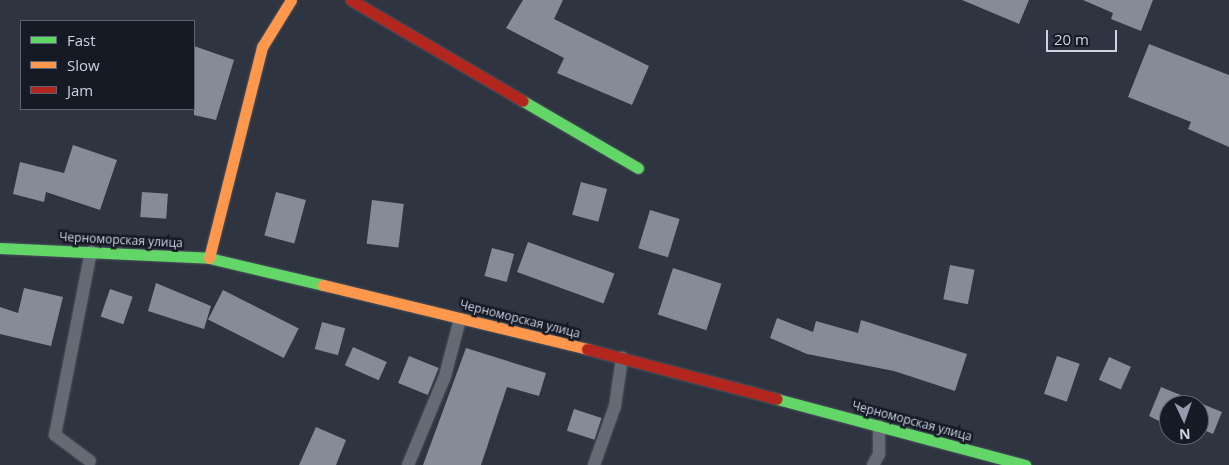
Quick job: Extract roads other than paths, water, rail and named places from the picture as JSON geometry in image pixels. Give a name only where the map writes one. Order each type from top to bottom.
[{"type":"street","points":[[210,258],[262,47],[291,0]]},
{"type":"street","points":[[351,0],[638,168]]},
{"type":"street","name":"Черноморская улица","points":[[0,248],[210,258],[622,358],[1024,465]]},
{"type":"lane","points":[[90,461],[55,435],[91,252]]},
{"type":"lane","points":[[408,465],[446,376],[460,318]]},
{"type":"lane","points":[[594,465],[615,406],[622,358]]},
{"type":"lane","points":[[873,465],[879,454],[879,426]]}]
